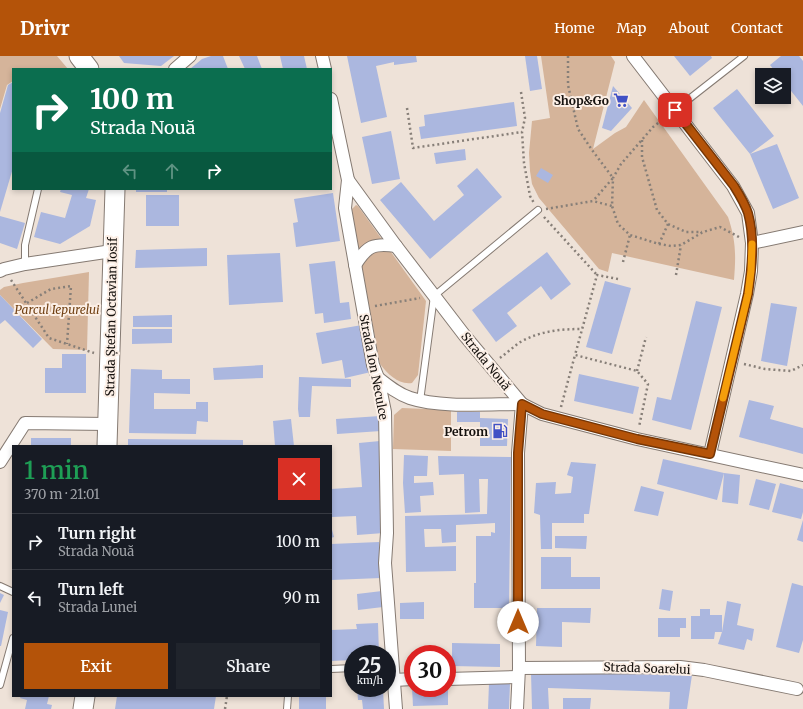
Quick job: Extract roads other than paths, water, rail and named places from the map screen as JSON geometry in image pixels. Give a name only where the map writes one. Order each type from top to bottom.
[{"type":"main road","points":[[79,56],[88,68]]},
{"type":"main road","name":"Strada Ștefan Octavian Iosif","points":[[107,445],[114,190]]},
{"type":"main road","points":[[83,709],[85,697]]},
{"type":"street","points":[[177,68],[190,56]]},
{"type":"street","points":[[322,56],[325,68]]},
{"type":"street","points":[[633,56],[734,186],[748,213],[752,243],[748,294],[710,454]]},
{"type":"street","name":"Strada Ion Neculce","points":[[332,104],[348,180],[345,208],[373,364],[378,378],[385,412],[387,533],[385,564],[389,645]]},
{"type":"street","name":"Strada Nouă","points":[[348,180],[434,296],[522,404],[542,414],[637,439],[803,475]]},
{"type":"street","points":[[752,243],[803,232]]},
{"type":"street","points":[[355,265],[368,249],[376,245],[396,246]]},
{"type":"street","points":[[1,268],[112,252]]},
{"type":"street","points":[[378,378],[394,391],[414,399]]},
{"type":"street","points":[[385,412],[390,404],[397,399],[414,399],[455,405],[522,404],[518,453],[517,709]]},
{"type":"street","points":[[0,462],[25,423],[108,424]]},
{"type":"street","name":"Strada Soarelui","points":[[456,678],[518,672],[680,667],[704,670],[798,689]]},
{"type":"street","name":"Strada Ion Neculce","points":[[395,697],[396,709]]},
{"type":"lane","points":[[675,110],[744,56]]},
{"type":"lane","points":[[24,264],[25,245],[38,190]]},
{"type":"lane","points":[[414,399],[434,296],[538,210]]},
{"type":"lane","points":[[0,586],[12,592]]},
{"type":"lane","points":[[0,685],[12,642]]},
{"type":"lane","points":[[332,669],[344,668]]},
{"type":"lane","points":[[287,709],[288,697]]},
{"type":"place","name":"Shop&Go","points":[[621,100]]},
{"type":"place","name":"Petrom","points":[[500,431]]},
{"type":"park label","name":"Parcul Iepurelui","points":[[57,309]]}]
